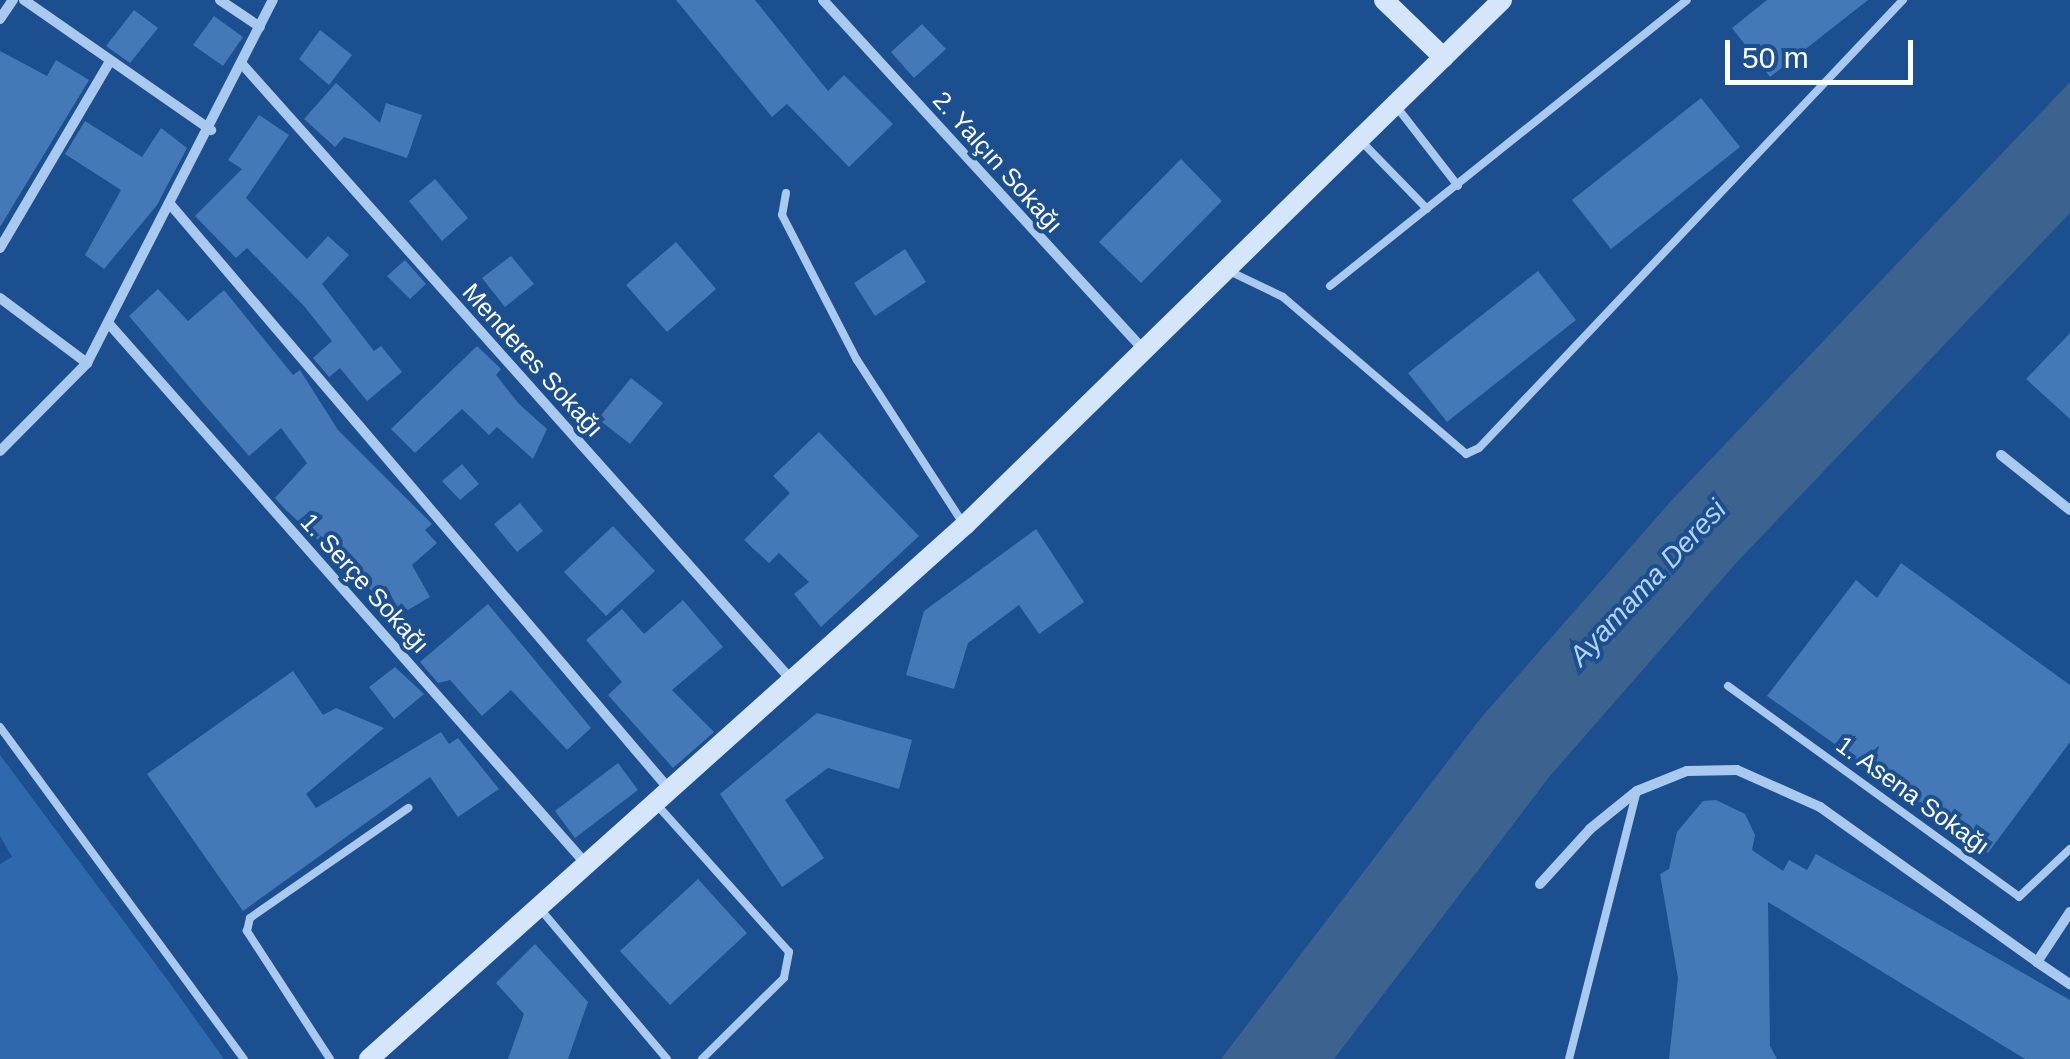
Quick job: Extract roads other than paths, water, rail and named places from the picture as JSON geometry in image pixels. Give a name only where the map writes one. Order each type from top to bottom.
[{"type":"main road","points":[[1384,0],[1444,58]]},
{"type":"main road","points":[[370,1059],[666,800],[965,526],[1502,0]]},
{"type":"street","points":[[0,19],[12,0]]},
{"type":"street","points":[[24,0],[210,130]]},
{"type":"street","points":[[220,0],[260,28]]},
{"type":"street","points":[[0,451],[87,363],[210,130],[273,0]]},
{"type":"street","name":"2. Yalçın Sokağı","points":[[823,0],[1144,351]]},
{"type":"street","points":[[0,248],[110,61]]},
{"type":"street","name":"Menderes Sokağı","points":[[242,64],[794,683]]},
{"type":"street","points":[[170,204],[666,800]]},
{"type":"street","points":[[0,298],[87,363]]},
{"type":"street","name":"1. Serçe Sokağı","points":[[110,325],[590,868]]},
{"type":"street","points":[[2000,455],[2070,510]]},
{"type":"street","points":[[1540,884],[1590,829],[1637,791],[1687,770],[1737,770],[1820,807],[2070,984]]},
{"type":"street","points":[[2037,962],[2070,912]]},
{"type":"lane","points":[[1330,286],[1687,0]]},
{"type":"lane","points":[[1228,270],[1284,297],[1466,454],[1478,448],[1903,0]]},
{"type":"lane","points":[[1396,106],[1458,186]]},
{"type":"lane","points":[[1360,140],[1427,209]]},
{"type":"lane","points":[[786,193],[782,215],[856,360],[965,526]]},
{"type":"lane","name":"1. Asena Sokağı","points":[[1728,686],[2019,896],[2070,849]]},
{"type":"lane","points":[[0,727],[244,1059]]},
{"type":"lane","points":[[1569,1059],[1637,791]]},
{"type":"lane","points":[[666,800],[789,952],[784,978],[702,1059]]},
{"type":"lane","points":[[330,1059],[246,931],[250,918],[408,808]]},
{"type":"lane","points":[[541,910],[667,1059]]},
{"type":"water","name":"Ayamama Deresi","points":[[2070,82],[2070,213],[1737,562],[1550,776],[1334,1059],[1221,1059],[1480,719],[1671,501]]}]
